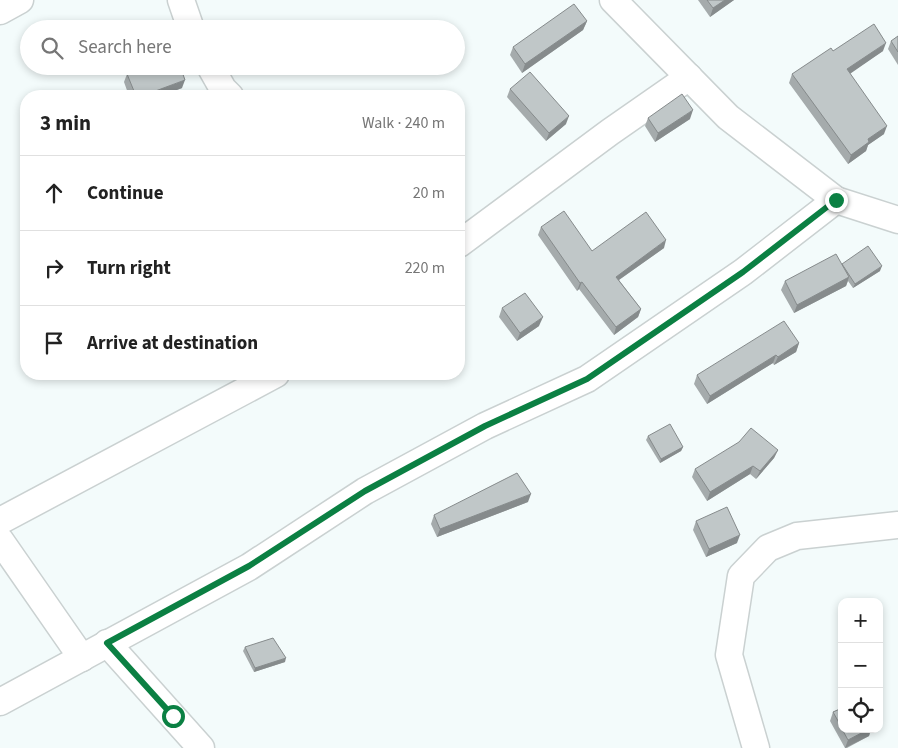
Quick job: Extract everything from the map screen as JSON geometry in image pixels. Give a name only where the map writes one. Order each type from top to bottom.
[{"type":"street","points":[[0,11],[20,0]]},
{"type":"street","points":[[182,0],[188,20]]},
{"type":"street","points":[[613,0],[728,117],[836,200],[898,220]]},
{"type":"street","points":[[215,75],[224,90]]},
{"type":"street","points":[[465,240],[610,132],[689,77]]},
{"type":"street","points":[[0,702],[249,566],[374,486],[485,426],[587,379],[743,272],[836,200]]},
{"type":"street","points":[[0,521],[265,380]]},
{"type":"street","points":[[756,748],[729,654],[741,576],[768,548],[797,536],[898,525]]},
{"type":"street","points":[[0,540],[82,658]]},
{"type":"street","points":[[107,643],[201,748]]},
{"type":"building","points":[[707,0],[725,0],[713,8]]},
{"type":"building","points":[[574,4],[587,21],[525,64],[513,47]]},
{"type":"building","points":[[874,24],[886,43],[847,69],[887,126],[868,139],[869,142],[851,155],[792,74],[831,48],[833,51]]},
{"type":"building","points":[[898,36],[898,52],[891,41]]},
{"type":"building","points":[[530,72],[569,116],[549,133],[510,89]]},
{"type":"building","points":[[127,75],[183,75],[185,80],[158,90],[134,90]]},
{"type":"building","points":[[682,94],[693,110],[658,133],[648,118]]},
{"type":"building","points":[[564,211],[592,251],[646,212],[666,240],[616,277],[641,309],[616,327],[582,282],[580,283],[541,227]]},
{"type":"building","points":[[868,246],[882,266],[855,284],[842,264]]},
{"type":"building","points":[[836,254],[849,277],[797,305],[785,281]]},
{"type":"building","points":[[525,293],[543,317],[520,333],[502,308]]},
{"type":"building","points":[[784,321],[799,343],[710,396],[697,375]]},
{"type":"building","points":[[670,424],[683,447],[661,459],[648,436]]},
{"type":"building","points":[[751,428],[778,450],[760,471],[753,466],[710,492],[695,469],[739,442]]},
{"type":"building","points":[[517,473],[531,494],[440,529],[434,515]]},
{"type":"building","points":[[727,507],[740,535],[709,549],[696,521]]},
{"type":"building","points":[[273,638],[286,658],[255,668],[245,647]]},
{"type":"building","points":[[838,710],[838,721],[833,712]]},
{"type":"building","points":[[844,733],[861,733],[848,740]]},
{"type":"route","points":[[173,716],[107,643],[249,566],[365,491],[485,426],[587,379],[743,272],[836,200]]}]
